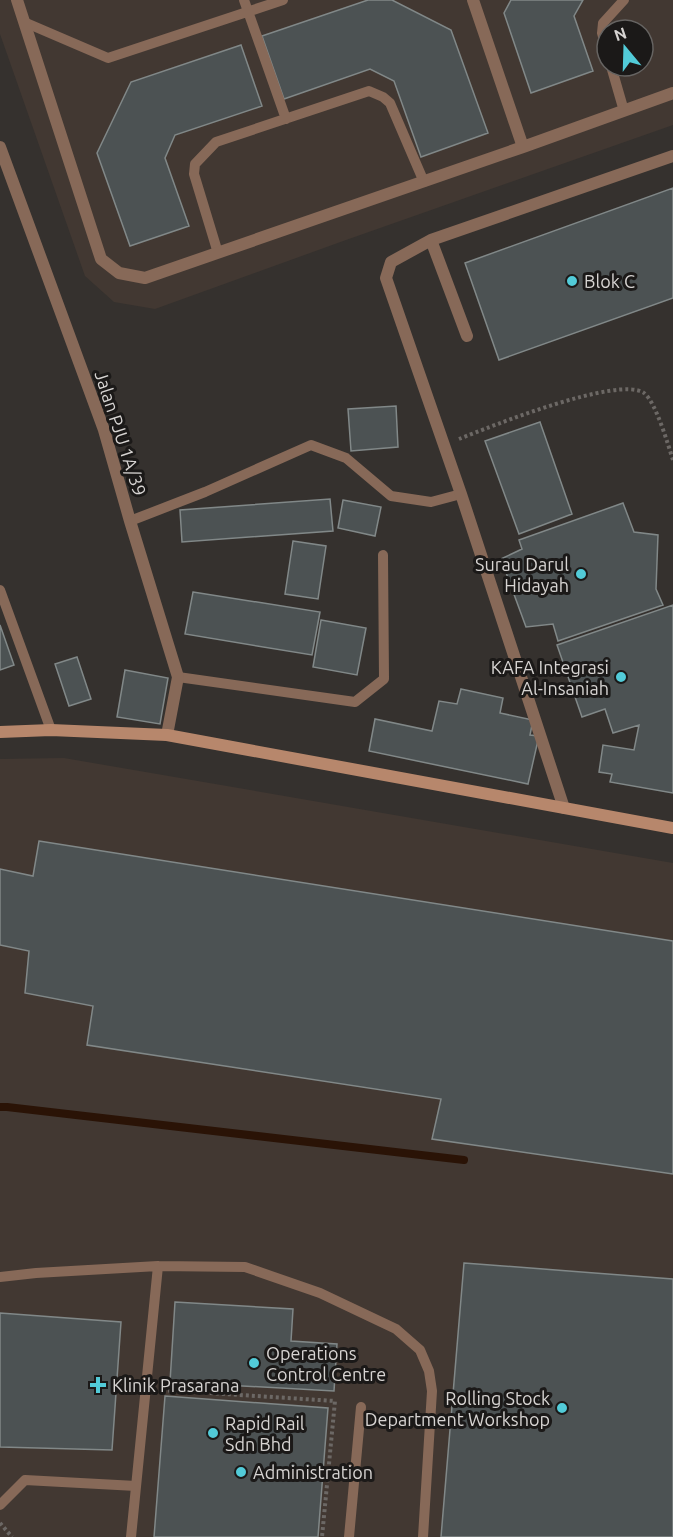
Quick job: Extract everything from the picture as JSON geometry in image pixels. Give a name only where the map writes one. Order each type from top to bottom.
[{"type":"street","points":[[17,0],[101,259],[120,273],[145,278],[673,93]]},
{"type":"street","points":[[473,0],[524,147]]},
{"type":"street","name":"Jalan PJU 1A/39","points":[[0,147],[104,430],[178,677],[167,735]]},
{"type":"street","points":[[564,808],[461,494],[386,278],[391,262],[431,240],[673,156]]},
{"type":"street","points":[[431,240],[467,336]]},
{"type":"street","points":[[0,732],[51,730],[167,735],[673,828]]},
{"type":"lane","points":[[244,0],[286,119]]},
{"type":"lane","points":[[24,22],[108,58],[283,0]]},
{"type":"lane","points":[[608,18],[624,0]]},
{"type":"lane","points":[[614,78],[624,111]]},
{"type":"lane","points":[[218,253],[194,174],[195,164],[216,142],[369,91],[390,103],[424,182]]},
{"type":"lane","points":[[130,520],[205,492],[312,445],[346,458],[391,496],[431,502],[461,494]]},
{"type":"lane","points":[[178,677],[355,702],[384,679],[383,555]]},
{"type":"lane","points":[[0,590],[51,730]]},
{"type":"lane","points":[[0,1277],[158,1266],[245,1267],[320,1293],[396,1329],[420,1350],[429,1371],[432,1391],[423,1537]]},
{"type":"lane","points":[[131,1537],[158,1266]]},
{"type":"lane","points":[[349,1537],[361,1407]]},
{"type":"lane","points":[[0,1505],[25,1480],[136,1486]]},
{"type":"path","points":[[444,444],[554,404],[612,390],[632,389],[644,393],[652,404],[673,460]]},
{"type":"path","points":[[161,1389],[335,1401],[322,1537]]},
{"type":"path","points":[[0,1522],[12,1537]]},
{"type":"shaded area","points":[[0,0],[673,0],[673,125],[155,309],[114,302],[85,276],[0,34]]},
{"type":"shaded area","points":[[64,758],[673,863],[673,1537],[0,1537],[0,759]]},
{"type":"building","points":[[368,0],[392,0],[451,30],[488,133],[421,157],[394,81],[370,69],[284,99],[262,36]]},
{"type":"building","points":[[511,0],[583,0],[574,16],[593,71],[531,93],[504,13]]},
{"type":"building","points":[[241,45],[262,106],[175,135],[165,158],[189,226],[130,246],[97,153],[131,82]]},
{"type":"building","name":"Blok C","points":[[673,188],[673,298],[499,360],[465,263]]},
{"type":"building","points":[[396,406],[398,447],[351,451],[348,409]]},
{"type":"building","points":[[540,422],[572,514],[519,534],[485,441]]},
{"type":"building","points":[[330,499],[333,531],[182,542],[180,510]]},
{"type":"building","points":[[343,500],[381,507],[375,536],[338,528]]},
{"type":"building","name":"Surau Darul Hidayah","points":[[623,503],[634,532],[658,535],[656,589],[663,605],[558,641],[553,624],[526,627],[501,559],[522,549],[519,540]]},
{"type":"building","points":[[293,541],[326,546],[318,599],[285,594]]},
{"type":"building","points":[[193,592],[320,612],[312,655],[185,634]]},
{"type":"building","name":"KAFA Integrasi Al-Insaniah","points":[[673,605],[673,793],[610,782],[612,774],[599,772],[603,745],[634,750],[639,725],[613,733],[605,709],[582,717],[557,645]]},
{"type":"building","points":[[321,620],[366,628],[357,675],[313,667]]},
{"type":"building","points":[[0,625],[14,665],[0,670]]},
{"type":"building","points":[[77,657],[91,699],[69,706],[55,664]]},
{"type":"building","points":[[125,670],[168,678],[160,724],[117,717]]},
{"type":"building","points":[[461,689],[503,698],[500,713],[533,720],[530,735],[539,736],[528,784],[369,751],[375,719],[432,731],[439,701],[457,704]]},
{"type":"building","points":[[39,841],[673,941],[673,1174],[432,1139],[441,1099],[87,1045],[93,1006],[25,993],[29,951],[0,945],[0,869],[33,876]]},
{"type":"building","name":"Rolling Stock Department Workshop","points":[[464,1263],[673,1279],[673,1537],[441,1537]]},
{"type":"building","name":"Operations Control Centre","points":[[175,1302],[293,1309],[291,1341],[337,1344],[334,1391],[170,1382]]},
{"type":"building","points":[[0,1313],[121,1322],[112,1450],[0,1447]]},
{"type":"building","name":"Administration","points":[[165,1396],[328,1408],[318,1537],[154,1537]]},
{"type":"waterway","points":[[0,1107],[464,1160]]},
{"type":"place","name":"Blok C","points":[[572,281]]},
{"type":"place","name":"Surau Darul Hidayah","points":[[581,574]]},
{"type":"place","name":"KAFA Integrasi Al-Insaniah","points":[[621,677]]},
{"type":"place","name":"Operations Control Centre","points":[[254,1363]]},
{"type":"place","name":"Klinik Prasarana","points":[[98,1385]]},
{"type":"place","name":"Rolling Stock Department Workshop","points":[[562,1408]]},
{"type":"place","name":"Rapid Rail Sdn Bhd","points":[[213,1433]]},
{"type":"place","name":"Administration","points":[[241,1472]]}]
